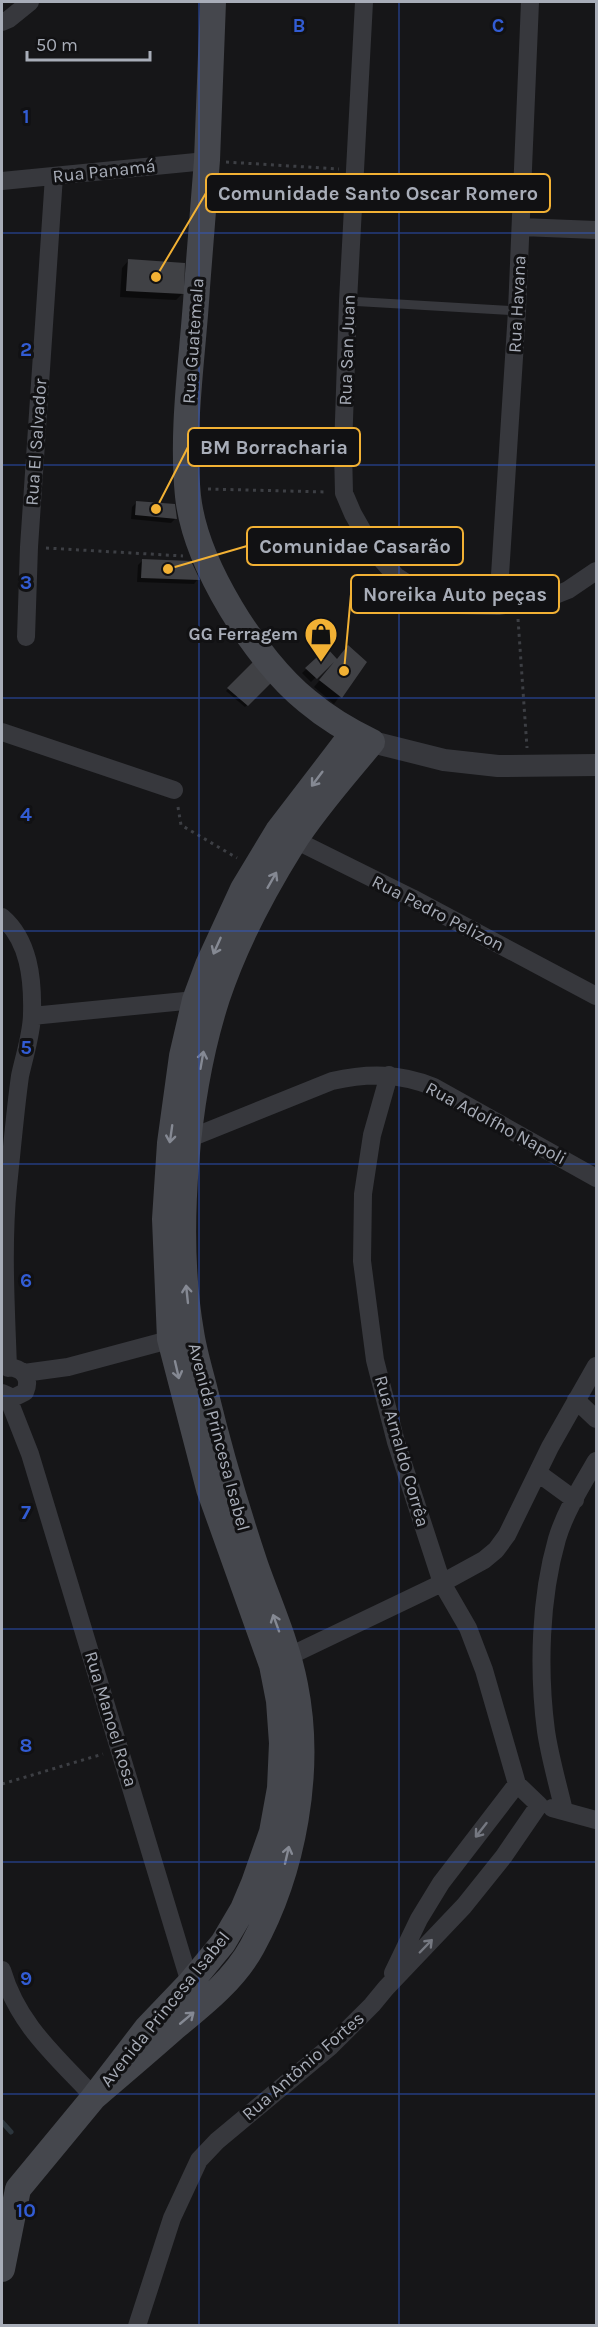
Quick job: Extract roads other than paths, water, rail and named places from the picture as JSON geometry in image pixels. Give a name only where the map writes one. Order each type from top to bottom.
[{"type":"main road","name":"Rua Guatemala","points":[[213,2],[207,161],[189,399],[188,496],[205,557],[237,618],[267,661],[306,700],[362,738]]},
{"type":"main road","name":"Avenida Princesa Isabel","points":[[181,1336],[165,1219],[170,1143],[182,1056],[195,1000],[243,889],[255,869],[286,836],[362,738]]},
{"type":"main road","name":"Avenida Princesa Isabel","points":[[94,2097],[216,1994],[250,1951],[268,1914],[289,1844],[301,1770],[296,1687],[280,1660],[209,1489],[183,1396],[181,1336],[189,1139],[205,1043],[219,992],[286,836]]},
{"type":"main road","name":"Avenida Princesa Isabel","points":[[2,2269],[10,2190],[94,2097],[147,2028],[190,1983],[223,1943],[243,1909],[260,1870],[272,1832],[279,1788],[282,1743],[279,1701],[280,1660]]},
{"type":"street","points":[[2,22],[30,2]]},
{"type":"street","name":"Rua San Juan","points":[[364,2],[348,301],[343,450],[344,493],[374,551],[396,576],[422,593],[457,605],[498,606],[548,598],[568,590],[597,571]]},
{"type":"street","name":"Rua Havana","points":[[498,606],[517,311],[530,2]]},
{"type":"street","name":"Rua Panamá","points":[[2,181],[207,161]]},
{"type":"street","name":"Rua El Salvador","points":[[26,637],[29,547],[54,176]]},
{"type":"street","points":[[520,227],[597,230]]},
{"type":"street","points":[[2,732],[174,790]]},
{"type":"street","name":"Rua Guatemala","points":[[362,738],[444,760],[528,767],[597,765]]},
{"type":"street","name":"Rua Pedro Pelizon","points":[[286,836],[596,993]]},
{"type":"street","name":"Rua Manoel Rosa","points":[[2,917],[10,924],[22,943],[29,966],[32,1016],[20,1078],[8,1188],[5,1242],[6,1302],[12,1385],[30,1454],[190,1983]]},
{"type":"street","points":[[32,1016],[195,1000]]},
{"type":"street","name":"Rua Adolfho Napoli","points":[[189,1139],[332,1080],[357,1075],[389,1075],[414,1079],[434,1087],[597,1178]]},
{"type":"street","name":"Rua Arnaldo Corrêa","points":[[389,1075],[372,1135],[363,1194],[362,1261],[378,1370],[396,1442],[442,1583],[468,1628],[517,1784],[539,1805]]},
{"type":"street","points":[[12,1385],[181,1336]]},
{"type":"street","points":[[280,1660],[442,1583],[484,1560],[496,1550],[507,1535],[537,1473],[597,1366]]},
{"type":"street","points":[[576,1400],[597,1419]]},
{"type":"street","points":[[564,1811],[546,1731],[542,1647],[549,1573],[558,1537],[574,1500],[596,1464]]},
{"type":"street","points":[[537,1473],[574,1500]]},
{"type":"street","points":[[386,1988],[419,1919],[441,1883],[517,1784]]},
{"type":"street","points":[[539,1805],[597,1820]]},
{"type":"street","name":"Rua Antônio Fortes","points":[[137,2325],[172,2218],[199,2160],[217,2141],[331,2046],[372,2005],[464,1906],[504,1856],[539,1805]]},
{"type":"street","points":[[2,1970],[8,1993],[26,2024],[94,2097]]},
{"type":"lane","points":[[348,301],[517,311]]},
{"type":"waterway","points":[[2,2122],[11,2132]]},
{"type":"place","name":"Comunidade Santo Oscar Romero","points":[[156,277]]},
{"type":"place","name":"BM Borracharia","points":[[156,509]]},
{"type":"place","name":"Comunidae Casarão","points":[[168,569]]},
{"type":"place","name":"GG Ferragem","points":[[321,663]]},
{"type":"place","name":"Noreika Auto peças","points":[[344,671]]}]
